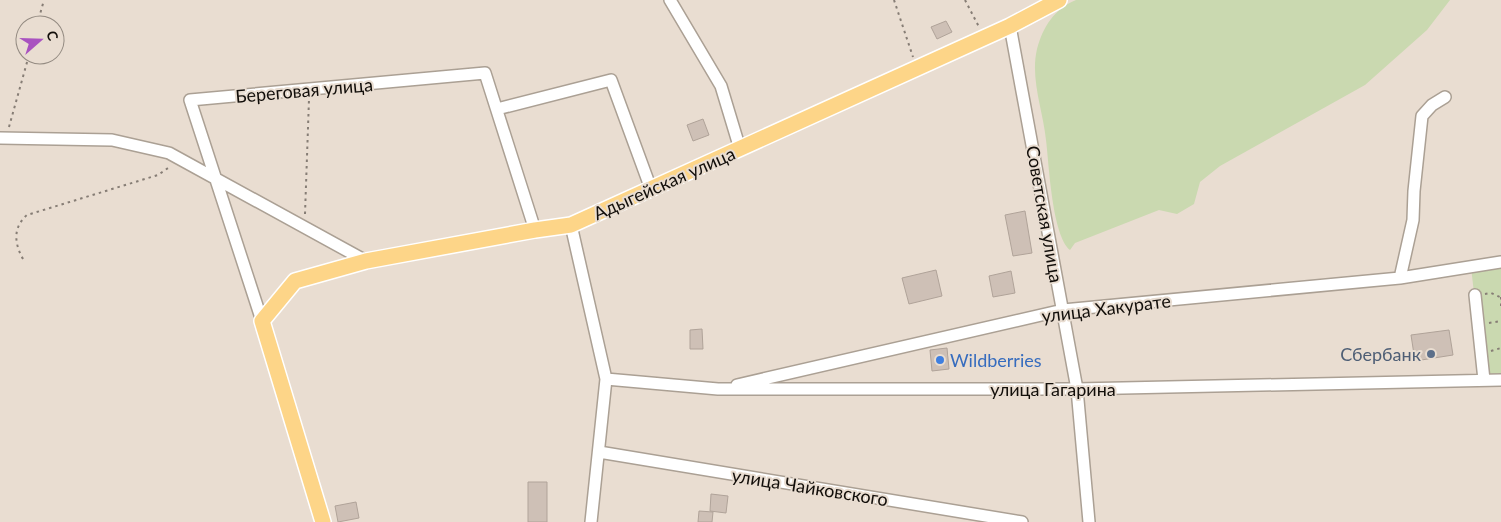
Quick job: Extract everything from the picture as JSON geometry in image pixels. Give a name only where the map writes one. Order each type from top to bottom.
[{"type":"main road","name":"Адыгейская улица","points":[[262,321],[295,281],[366,261],[535,230],[571,226],[985,38],[1053,2]]},
{"type":"main road","points":[[262,321],[323,522]]},
{"type":"street","points":[[670,0],[721,86],[740,149]]},
{"type":"street","name":"Советская улица","points":[[1010,26],[1077,389],[1089,522]]},
{"type":"street","name":"Береговая улица","points":[[262,321],[190,100],[485,73],[535,230]]},
{"type":"street","points":[[497,109],[611,80],[651,190]]},
{"type":"street","points":[[1400,278],[1413,220],[1414,191],[1422,116],[1432,105],[1445,97]]},
{"type":"street","points":[[3,138],[112,140],[169,153],[366,261]]},
{"type":"street","points":[[571,226],[606,379],[591,522]]},
{"type":"street","name":"улица Хакурате","points":[[718,390],[1062,310],[1400,278],[1501,262]]},
{"type":"street","points":[[1475,295],[1484,380]]},
{"type":"street","name":"улица Гагарина","points":[[606,379],[718,390],[1077,389],[1501,380]]},
{"type":"street","name":"улица Чайковского","points":[[599,452],[1022,522]]},
{"type":"path","points":[[40,15],[44,0]]},
{"type":"path","points":[[894,0],[917,68]]},
{"type":"path","points":[[965,0],[985,38]]},
{"type":"path","points":[[3,138],[26,65]]},
{"type":"path","points":[[304,227],[309,110],[308,89]]},
{"type":"path","points":[[23,259],[18,250],[16,228],[20,221],[27,216],[158,175],[170,167],[178,157]]},
{"type":"path","points":[[1475,295],[1491,294],[1500,297],[1501,306]]},
{"type":"green space","points":[[1076,0],[1450,0],[1427,30],[1365,85],[1220,166],[1200,182],[1194,204],[1177,214],[1159,210],[1075,243],[1070,250],[1064,242],[1055,215],[1036,83],[1035,60],[1039,41],[1050,20],[1061,8]]},
{"type":"green space","points":[[1501,262],[1501,380],[1484,380],[1471,267]]},
{"type":"building","points":[[946,21],[952,32],[937,39],[931,27]]},
{"type":"building","points":[[703,119],[709,135],[693,141],[687,125]]},
{"type":"building","points":[[1025,211],[1032,253],[1013,256],[1005,215]]},
{"type":"building","points":[[936,270],[942,296],[909,304],[902,278]]},
{"type":"building","points":[[1011,271],[1015,293],[993,297],[989,276]]},
{"type":"building","points":[[702,329],[703,349],[690,349],[690,330]]},
{"type":"building","points":[[1449,330],[1453,355],[1415,361],[1411,335]]},
{"type":"building","name":"Wildberries","points":[[947,348],[949,369],[932,371],[930,350]]},
{"type":"building","points":[[528,482],[547,482],[547,522],[528,522]]},
{"type":"building","points":[[711,494],[728,496],[726,513],[710,511]]},
{"type":"building","points":[[356,502],[359,518],[338,522],[335,506]]},
{"type":"building","points":[[699,511],[713,512],[712,522],[698,522]]},
{"type":"place","name":"Сбербанк","points":[[1431,354]]},
{"type":"place","name":"Wildberries","points":[[940,360]]}]
